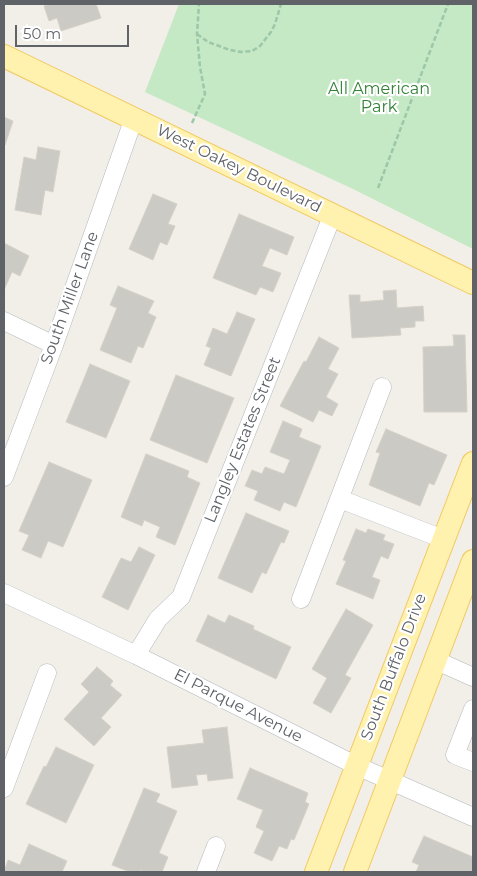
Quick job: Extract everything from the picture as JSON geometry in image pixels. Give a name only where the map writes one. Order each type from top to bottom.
[{"type":"main road","name":"West Oakey Boulevard","points":[[4,56],[473,283]]},
{"type":"main road","name":"South Buffalo Drive","points":[[316,872],[473,463]]},
{"type":"main road","points":[[354,872],[473,561]]},
{"type":"street","name":"South Miller Lane","points":[[4,477],[54,345],[134,118]]},
{"type":"street","name":"Langley Estates Street","points":[[136,655],[158,619],[182,597],[333,214]]},
{"type":"street","points":[[4,321],[54,345]]},
{"type":"street","points":[[301,599],[382,387]]},
{"type":"street","points":[[340,499],[443,538]]},
{"type":"street","name":"El Parque Avenue","points":[[4,593],[136,655],[356,766],[473,818]]},
{"type":"street","points":[[435,660],[473,676]]},
{"type":"street","points":[[4,788],[47,673]]},
{"type":"street","points":[[473,709],[455,755],[473,762]]},
{"type":"street","points":[[206,872],[216,846]]},
{"type":"path","points":[[192,123],[205,94],[197,34],[199,4]]},
{"type":"path","points":[[197,34],[208,42],[230,50],[252,51],[260,46],[271,32],[281,4]]},
{"type":"path","points":[[378,188],[448,4]]},
{"type":"green space","name":"All American Park","points":[[179,4],[473,4],[473,249],[353,189],[145,92]]},
{"type":"building","points":[[50,4],[96,4],[101,18],[61,31],[57,18],[49,21],[44,6]]},
{"type":"building","points":[[4,117],[13,121],[5,145],[4,144]]},
{"type":"building","points":[[38,147],[60,151],[53,192],[45,190],[41,215],[15,210],[24,157],[36,160]]},
{"type":"building","points":[[153,194],[177,204],[168,224],[175,226],[167,245],[160,242],[153,260],[129,249]]},
{"type":"building","points":[[239,214],[294,237],[287,255],[270,248],[262,266],[281,273],[273,292],[260,287],[256,295],[213,278]]},
{"type":"building","points":[[4,243],[29,256],[20,276],[12,272],[4,290]]},
{"type":"building","points":[[118,286],[154,301],[148,313],[156,317],[143,348],[138,346],[131,363],[100,350],[117,308],[110,305]]},
{"type":"building","points":[[396,290],[397,308],[423,306],[424,321],[415,321],[415,327],[400,328],[401,335],[352,338],[349,295],[360,295],[360,302],[384,300],[383,291]]},
{"type":"building","points":[[237,312],[255,319],[231,376],[204,365],[211,348],[206,346],[213,328],[227,334]]},
{"type":"building","points":[[453,335],[465,335],[467,412],[424,412],[423,347],[454,346]]},
{"type":"building","points":[[319,337],[339,348],[328,369],[338,374],[326,397],[338,404],[332,416],[319,410],[313,422],[280,406]]},
{"type":"building","points":[[90,364],[130,381],[106,438],[66,422]]},
{"type":"building","points":[[176,375],[234,398],[207,463],[150,440]]},
{"type":"building","points":[[283,421],[302,429],[299,437],[321,446],[296,507],[284,502],[280,511],[254,500],[258,491],[245,486],[252,470],[262,474],[265,467],[284,474],[290,460],[270,452]]},
{"type":"building","points":[[386,429],[447,455],[434,485],[429,483],[420,506],[369,485],[380,453],[376,452]]},
{"type":"building","points":[[146,454],[189,471],[187,477],[200,483],[175,545],[156,537],[160,527],[144,520],[142,526],[121,517]]},
{"type":"building","points":[[49,462],[92,480],[63,547],[48,541],[41,558],[22,550],[29,535],[19,531]]},
{"type":"building","points":[[246,513],[289,531],[284,543],[281,542],[266,574],[262,572],[252,593],[218,578]]},
{"type":"building","points":[[356,529],[366,533],[368,529],[385,535],[383,540],[394,544],[388,559],[381,556],[372,577],[380,580],[373,599],[336,584],[346,561],[343,560]]},
{"type":"building","points":[[139,547],[155,555],[128,610],[102,597],[121,558],[131,562]]},
{"type":"building","points":[[346,609],[373,625],[345,675],[351,678],[331,713],[313,703],[327,678],[312,669]]},
{"type":"building","points":[[208,615],[225,623],[229,615],[254,626],[253,629],[291,647],[276,679],[196,641]]},
{"type":"building","points":[[97,667],[113,681],[110,685],[122,695],[101,718],[111,727],[94,746],[64,719],[89,692],[81,684]]},
{"type":"building","points":[[227,727],[233,778],[208,781],[207,774],[196,775],[198,785],[172,788],[167,747],[204,743],[202,730]]},
{"type":"building","points":[[56,747],[94,765],[66,823],[26,804],[44,766],[46,767]]},
{"type":"building","points":[[250,768],[308,793],[305,802],[309,804],[294,840],[291,839],[287,849],[279,846],[272,861],[254,853],[264,831],[256,827],[263,810],[237,799]]},
{"type":"building","points":[[144,788],[160,794],[156,802],[177,811],[159,853],[168,857],[162,872],[145,872],[140,870],[140,872],[130,872],[112,865]]},
{"type":"building","points":[[424,836],[473,857],[473,872],[416,872],[419,865],[412,862]]},
{"type":"building","points":[[29,844],[67,861],[62,872],[4,872],[8,860],[20,865]]}]
